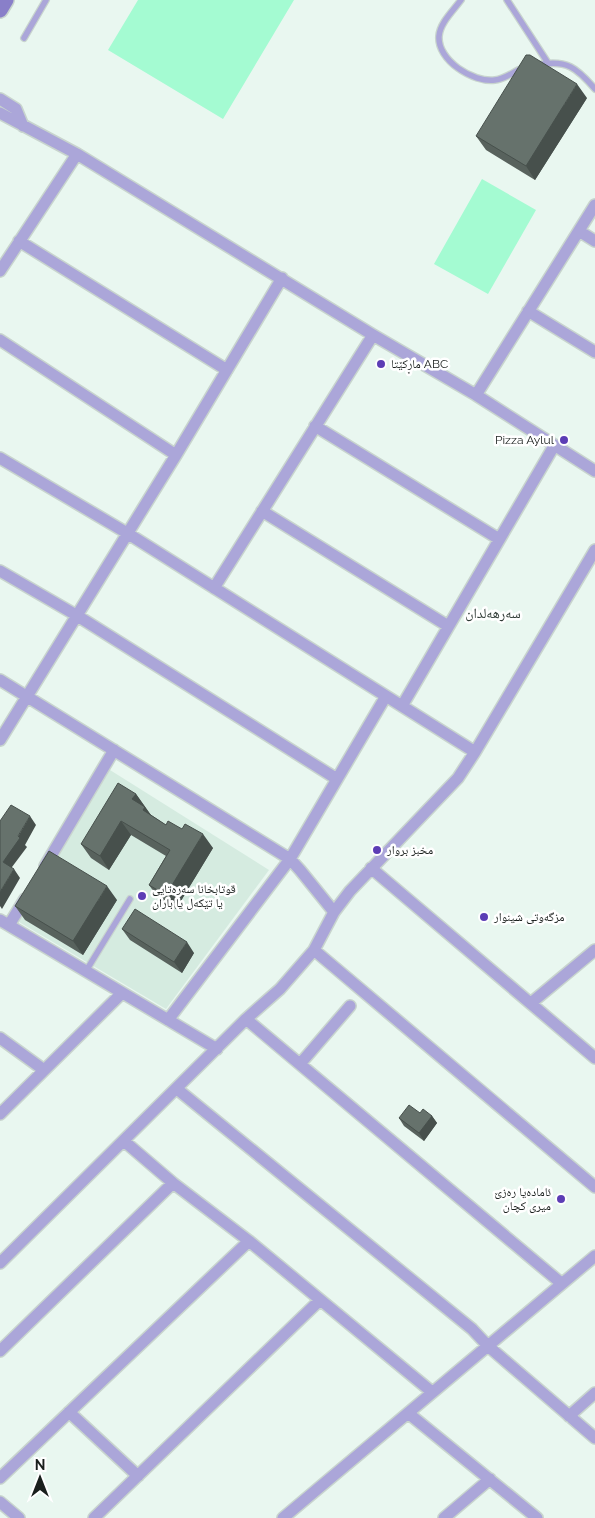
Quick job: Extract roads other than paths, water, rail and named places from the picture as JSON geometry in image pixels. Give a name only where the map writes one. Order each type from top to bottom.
[{"type":"main road","points":[[0,10],[6,0]]},
{"type":"street","points":[[0,99],[16,109],[23,126]]},
{"type":"street","points":[[0,113],[77,154],[476,395],[595,472]]},
{"type":"street","points":[[0,271],[77,154]]},
{"type":"street","points":[[476,395],[595,205]]},
{"type":"street","points":[[579,231],[595,241]]},
{"type":"street","points":[[19,241],[226,370]]},
{"type":"street","points":[[2,733],[27,696],[176,455],[282,278]]},
{"type":"street","points":[[528,311],[595,352]]},
{"type":"street","points":[[214,588],[373,334]]},
{"type":"street","points":[[0,340],[176,455]]},
{"type":"street","points":[[315,426],[499,539]]},
{"type":"street","points":[[402,706],[554,446]]},
{"type":"street","points":[[0,458],[127,533],[475,752]]},
{"type":"street","points":[[262,512],[448,626]]},
{"type":"street","points":[[0,1262],[246,1020],[280,989],[314,950],[334,912],[371,868],[458,778],[595,550]]},
{"type":"street","points":[[0,571],[76,615],[337,779]]},
{"type":"street","points":[[0,680],[290,859],[334,912]]},
{"type":"street","points":[[168,1020],[290,859],[386,696]]},
{"type":"street","points":[[39,875],[114,750]]},
{"type":"street","points":[[371,868],[595,1058]]},
{"type":"street","points":[[29,892],[5,923],[217,1049]]},
{"type":"street","points":[[314,950],[595,1187]]},
{"type":"street","points":[[531,1004],[595,950]]},
{"type":"street","points":[[0,1114],[122,993]]},
{"type":"street","points":[[300,1064],[350,1006]]},
{"type":"street","points":[[246,1020],[561,1283]]},
{"type":"street","points":[[0,1038],[44,1070]]},
{"type":"street","points":[[177,1089],[472,1329],[488,1346],[595,1438]]},
{"type":"street","points":[[124,1141],[173,1183],[248,1241],[432,1392]]},
{"type":"street","points":[[0,1352],[173,1183]]},
{"type":"street","points":[[0,1478],[248,1241]]},
{"type":"street","points":[[283,1518],[595,1256]]},
{"type":"street","points":[[94,1518],[320,1300]]},
{"type":"street","points":[[569,1416],[595,1393]]},
{"type":"street","points":[[68,1412],[138,1476]]},
{"type":"street","points":[[408,1413],[537,1518]]},
{"type":"street","points":[[444,1518],[490,1479]]},
{"type":"street","points":[[0,1502],[19,1518]]},
{"type":"lane","points":[[24,38],[46,0]]},
{"type":"lane","points":[[461,0],[442,26],[439,36],[443,55],[450,62],[469,74],[485,80],[502,79],[529,66],[560,63],[572,67],[582,74],[595,90]]},
{"type":"lane","points":[[508,0],[548,63]]},
{"type":"lane","points":[[86,971],[130,899]]},
{"type":"place","name":"ماڕکێتا ABC","points":[[381,364]]},
{"type":"place","name":"Pizza Aylul","points":[[564,440]]},
{"type":"place","name":"مخبز بروار","points":[[377,850]]},
{"type":"place","name":"قوتابخانا سەرەتایی یا تێکەل یا باران","points":[[142,896]]},
{"type":"place","name":"مزگەوتی شينوار","points":[[484,917]]},
{"type":"place","name":"ئامادەيا رەزێ ميرى كچان","points":[[561,1199]]},
{"type":"district","name":"سەرهەلدان","points":[[493,613]]}]
